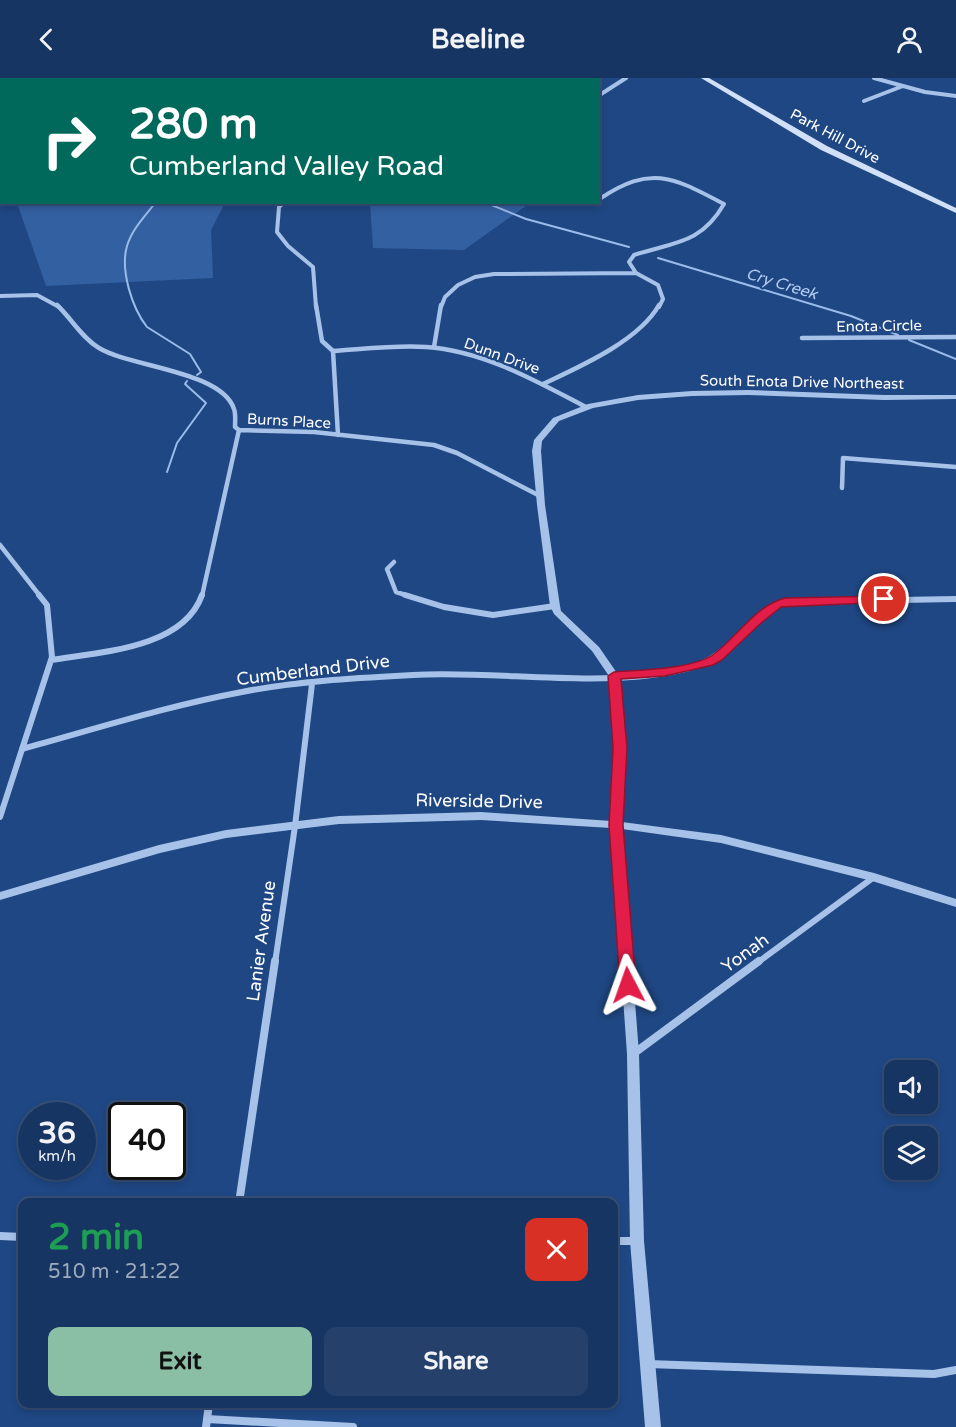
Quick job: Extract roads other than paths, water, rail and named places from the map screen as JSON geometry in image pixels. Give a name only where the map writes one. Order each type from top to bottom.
[{"type":"main road","name":"Park Hill Drive","points":[[704,78],[824,148],[956,211]]},
{"type":"street","points":[[600,95],[626,78]]},
{"type":"street","points":[[874,78],[956,96]]},
{"type":"street","points":[[864,101],[903,86]]},
{"type":"street","points":[[645,177],[647,168]]},
{"type":"street","points":[[601,198],[629,181],[645,177],[674,181],[724,204],[720,214],[693,238],[670,247],[634,255],[629,262],[636,273]]},
{"type":"street","points":[[282,204],[279,207],[277,232],[288,246],[313,267],[316,320],[322,341],[333,351],[338,435]]},
{"type":"street","points":[[434,347],[440,308],[446,295],[458,284],[469,279],[503,273],[636,273],[658,285],[663,299],[653,316],[592,360],[543,384]]},
{"type":"street","points":[[0,296],[40,294],[57,303],[98,348],[130,360],[202,380],[217,388],[234,408],[237,417],[235,427],[239,430],[205,587],[195,611],[184,621],[144,641],[123,648],[51,660]]},
{"type":"street","name":"Enota Circle","points":[[802,339],[956,337]]},
{"type":"street","name":"Dunn Drive","points":[[333,351],[434,347],[462,353],[543,384],[586,406]]},
{"type":"street","name":"South Enota Drive Northeast","points":[[555,606],[537,456],[539,437],[549,424],[586,406],[657,396],[723,392],[956,397]]},
{"type":"street","name":"Burns Place","points":[[239,430],[314,432],[442,447],[540,496]]},
{"type":"street","points":[[842,488],[843,458],[956,467]]},
{"type":"street","points":[[0,545],[47,605],[51,660],[0,817]]},
{"type":"street","points":[[394,562],[387,569],[392,588],[405,597],[434,605],[493,615],[555,606],[564,618],[596,648],[614,676],[620,748],[616,825],[633,1054],[638,1241],[653,1427]]},
{"type":"street","name":"Cumberland Drive","points":[[22,749],[238,692],[435,673],[614,676],[665,672],[709,662],[718,657],[755,621],[777,604],[956,599]]},
{"type":"street","name":"Lanier Avenue","points":[[240,1198],[295,826],[312,684]]},
{"type":"street","name":"Riverside Drive","points":[[0,896],[159,849],[226,834],[339,820],[481,816],[616,825],[721,839],[874,877],[956,903]]},
{"type":"street","name":"Yonah","points":[[633,1054],[874,877]]},
{"type":"street","points":[[0,1236],[18,1237]]},
{"type":"street","points":[[618,1242],[638,1241]]},
{"type":"street","points":[[648,1364],[934,1374],[956,1370]]},
{"type":"street","points":[[208,1408],[206,1423],[353,1427]]},
{"type":"waterway","points":[[154,204],[129,240],[125,256],[126,277],[132,299],[147,327],[190,354],[201,372],[197,375]]},
{"type":"waterway","name":"Cry Creek","points":[[489,204],[526,219],[629,247]]},
{"type":"waterway","name":"Cry Creek","points":[[658,258],[851,316],[898,335]]},
{"type":"waterway","name":"Cry Creek","points":[[909,340],[956,359]]},
{"type":"waterway","points":[[167,472],[177,443],[206,403],[185,384],[187,381]]}]
